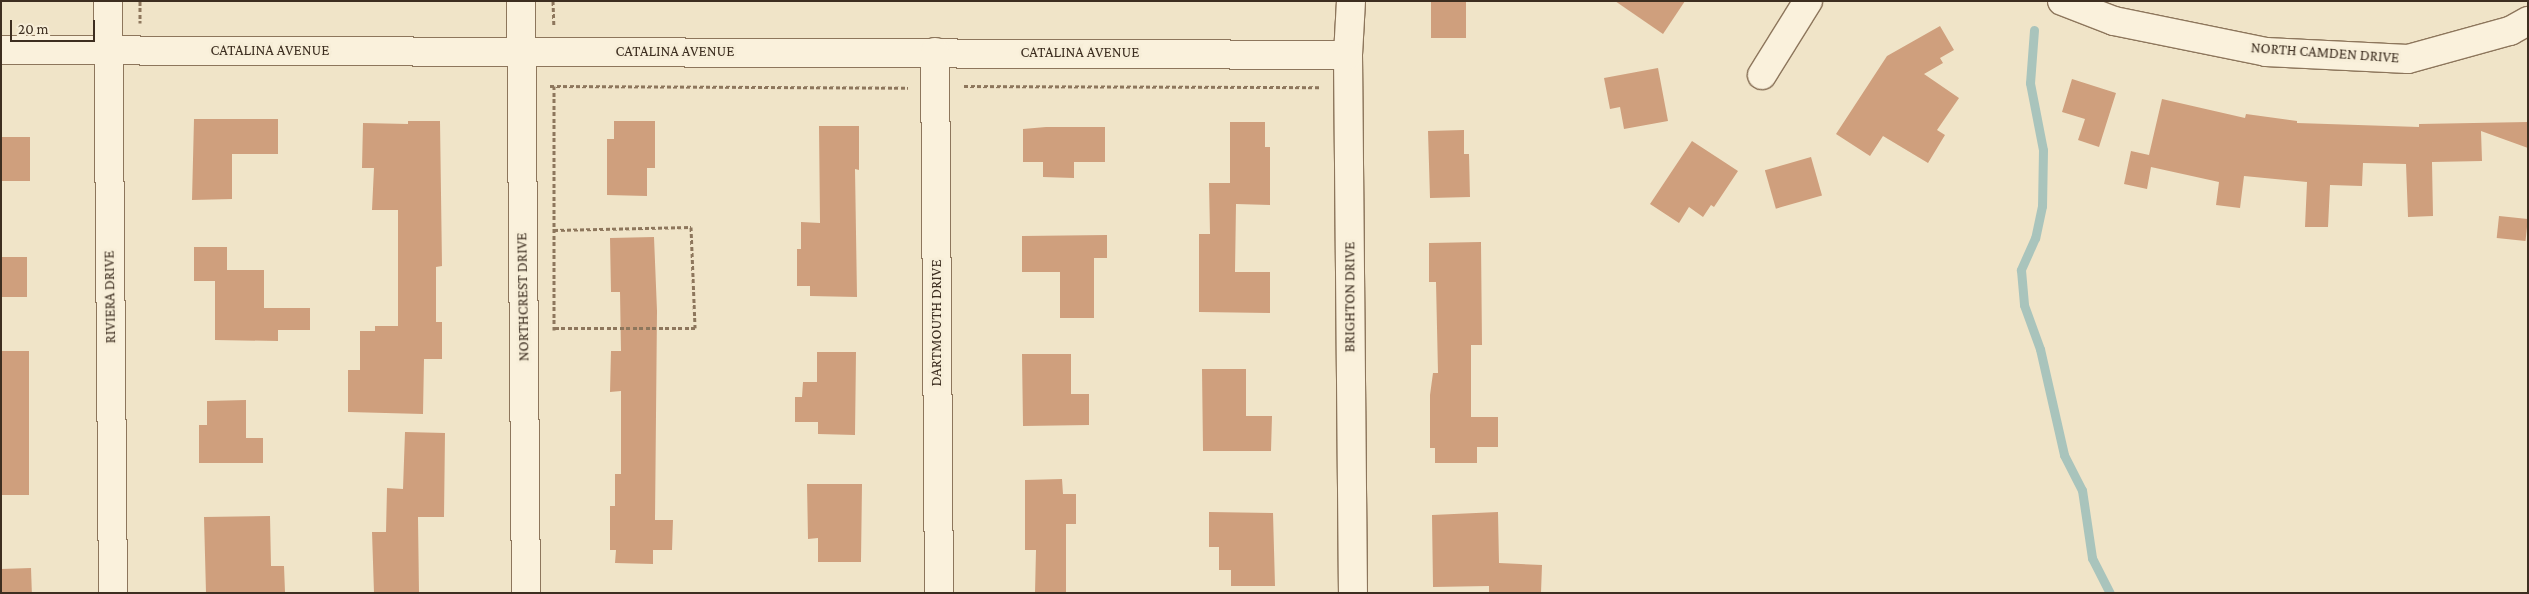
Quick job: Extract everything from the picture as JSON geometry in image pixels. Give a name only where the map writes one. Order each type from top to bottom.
[{"type":"street","name":"RIVIERA DRIVE","points":[[108,1],[113,593]]},
{"type":"street","name":"NORTHCREST DRIVE","points":[[521,1],[526,593]]},
{"type":"street","name":"BRIGHTON DRIVE","points":[[1351,1],[1348,55],[1353,593]]},
{"type":"street","points":[[1762,75],[1808,1]]},
{"type":"street","name":"NORTH CAMDEN DRIVE","points":[[2062,1],[2114,21],[2266,52],[2408,59],[2510,31],[2528,21]]},
{"type":"street","name":"CATALINA AVENUE","points":[[1,50],[1348,55]]},
{"type":"street","name":"DARTMOUTH DRIVE","points":[[935,52],[939,593]]},
{"type":"path","points":[[553,1],[554,26]]},
{"type":"path","points":[[521,85],[910,88],[910,98]]},
{"type":"path","points":[[963,96],[962,86],[1322,87]]},
{"type":"path","points":[[554,230],[691,227],[695,328],[554,328]]},
{"type":"building","points":[[1431,1],[1466,1],[1466,38],[1431,38]]},
{"type":"building","points":[[1615,1],[1685,1],[1663,34]]},
{"type":"building","points":[[1940,26],[1954,50],[1940,58],[1943,63],[1924,74],[1959,98],[1937,130],[1945,135],[1928,163],[1883,136],[1870,156],[1836,134],[1887,56]]},
{"type":"building","points":[[1658,68],[1668,121],[1624,129],[1620,107],[1610,109],[1604,78]]},
{"type":"building","points":[[2072,79],[2116,93],[2099,147],[2078,140],[2085,119],[2062,112]]},
{"type":"building","points":[[2162,99],[2245,118],[2246,114],[2297,121],[2297,123],[2419,127],[2419,124],[2528,122],[2528,148],[2481,131],[2482,161],[2432,162],[2433,216],[2408,217],[2406,164],[2363,163],[2362,186],[2330,185],[2328,227],[2305,227],[2307,182],[2244,176],[2240,208],[2216,205],[2219,182],[2151,167],[2147,189],[2124,184],[2131,151],[2149,155]]},
{"type":"building","points":[[194,119],[278,119],[278,154],[232,154],[232,199],[192,200]]},
{"type":"building","points":[[408,121],[440,121],[442,266],[436,267],[436,322],[442,322],[442,359],[424,359],[423,414],[348,412],[348,370],[360,370],[360,331],[375,331],[375,326],[398,326],[398,210],[372,210],[374,168],[362,168],[363,123],[408,124]]},
{"type":"building","points":[[614,121],[655,121],[655,168],[647,168],[647,196],[607,195],[607,139],[614,139]]},
{"type":"building","points":[[1230,122],[1265,122],[1265,147],[1270,147],[1270,205],[1236,204],[1235,272],[1270,272],[1270,313],[1199,312],[1199,234],[1210,234],[1209,183],[1230,183]]},
{"type":"building","points":[[819,126],[859,126],[859,170],[855,169],[857,297],[810,296],[810,286],[797,286],[797,249],[801,249],[801,222],[820,223]]},
{"type":"building","points":[[1105,127],[1105,162],[1074,162],[1074,178],[1043,177],[1043,162],[1023,162],[1023,129]]},
{"type":"building","points":[[1464,130],[1464,154],[1469,154],[1470,197],[1430,198],[1428,131]]},
{"type":"building","points":[[1,137],[30,137],[30,181],[1,181]]},
{"type":"building","points":[[1692,141],[1738,171],[1714,207],[1711,205],[1703,217],[1689,207],[1679,223],[1650,204]]},
{"type":"building","points":[[1811,157],[1822,195],[1776,209],[1765,170]]},
{"type":"building","points":[[2499,216],[2528,219],[2526,241],[2497,238]]},
{"type":"building","points":[[1107,235],[1107,258],[1094,258],[1094,318],[1060,318],[1060,272],[1022,272],[1022,236]]},
{"type":"building","points":[[654,237],[657,311],[655,520],[673,520],[672,550],[653,550],[653,564],[615,563],[616,550],[610,550],[610,506],[615,506],[615,474],[621,474],[621,391],[610,392],[611,351],[621,351],[620,292],[611,292],[610,238]]},
{"type":"building","points":[[1481,242],[1482,345],[1471,345],[1471,417],[1498,417],[1498,447],[1477,447],[1477,463],[1435,463],[1435,448],[1430,448],[1430,395],[1433,373],[1438,373],[1436,282],[1429,282],[1429,243]]},
{"type":"building","points":[[194,247],[227,247],[227,270],[264,270],[264,308],[310,308],[310,330],[278,330],[278,341],[215,340],[215,281],[194,281]]},
{"type":"building","points":[[1,257],[27,257],[27,297],[1,297]]},
{"type":"building","points":[[1,351],[29,351],[29,495],[1,495]]},
{"type":"building","points":[[817,352],[856,352],[855,435],[818,434],[818,422],[795,422],[795,397],[802,397],[803,382],[817,382]]},
{"type":"building","points":[[1022,354],[1071,354],[1071,394],[1089,394],[1089,425],[1023,426]]},
{"type":"building","points":[[1202,369],[1246,369],[1246,416],[1272,416],[1271,451],[1203,451]]},
{"type":"building","points":[[246,400],[246,438],[263,438],[263,463],[199,463],[199,425],[207,425],[207,401]]},
{"type":"building","points":[[405,432],[445,433],[444,517],[418,517],[419,593],[374,593],[372,532],[386,532],[387,488],[403,489]]},
{"type":"building","points":[[1062,479],[1063,494],[1076,494],[1076,524],[1066,524],[1066,593],[1035,593],[1036,550],[1025,550],[1025,480]]},
{"type":"building","points":[[807,484],[862,484],[861,562],[818,562],[818,538],[808,539]]},
{"type":"building","points":[[1209,512],[1273,513],[1275,586],[1231,586],[1231,570],[1219,570],[1219,547],[1209,547]]},
{"type":"building","points":[[1498,512],[1499,563],[1542,565],[1541,593],[1489,593],[1489,586],[1433,587],[1432,515]]},
{"type":"building","points":[[270,516],[271,566],[284,566],[285,592],[206,593],[204,517]]},
{"type":"building","points":[[31,568],[32,593],[2,593],[1,569]]},
{"type":"waterway","points":[[2034,30],[2030,83],[2043,150],[2042,206],[2035,238],[2021,270],[2024,305],[2040,349],[2064,455],[2082,490],[2092,558],[2110,593]]}]
